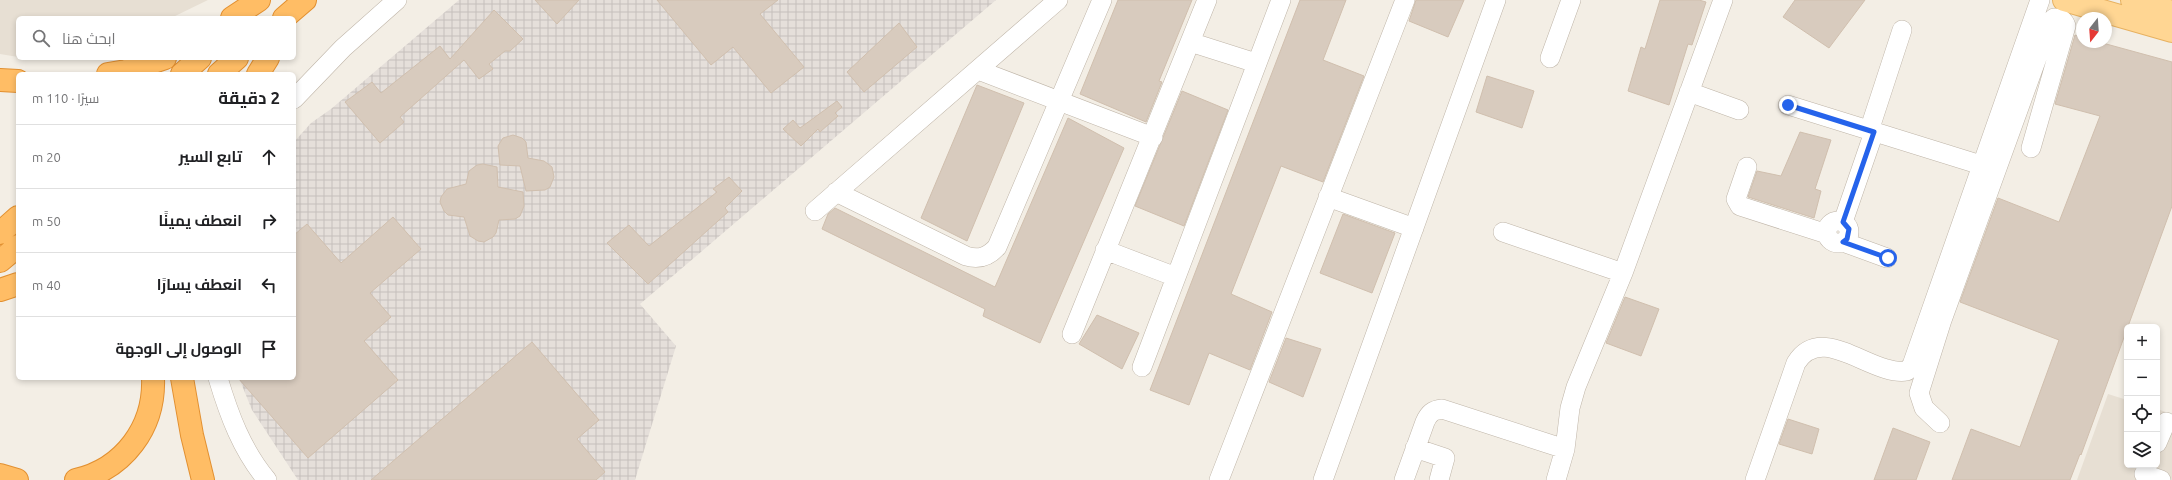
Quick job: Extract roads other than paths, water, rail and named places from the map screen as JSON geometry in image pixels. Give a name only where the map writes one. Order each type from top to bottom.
[{"type":"highway","points":[[235,16],[258,0]]},
{"type":"highway","points":[[248,16],[267,0]]},
{"type":"highway","points":[[286,16],[306,0]]},
{"type":"highway","points":[[296,18],[306,0]]},
{"type":"highway","points":[[120,72],[159,60]]},
{"type":"highway","points":[[184,72],[198,60]]},
{"type":"highway","points":[[221,72],[235,60]]},
{"type":"highway","points":[[259,72],[267,60]]},
{"type":"highway","points":[[0,80],[16,81]]},
{"type":"highway","points":[[0,233],[16,219]]},
{"type":"highway","points":[[0,261],[16,248]]},
{"type":"highway","points":[[0,290],[16,285]]},
{"type":"highway","points":[[76,480],[94,476],[117,461],[135,442],[147,418],[153,392],[153,380]]},
{"type":"highway","points":[[182,380],[192,435],[203,480]]},
{"type":"highway","points":[[0,475],[17,480]]},
{"type":"main road","points":[[2132,0],[2172,12]]},
{"type":"main road","points":[[2063,6],[2172,31]]},
{"type":"street","points":[[296,97],[343,48],[397,0]]},
{"type":"street","points":[[815,210],[1058,0]]},
{"type":"street","points":[[836,192],[966,256],[975,258],[991,254],[997,247],[1102,0]]},
{"type":"street","points":[[1072,334],[1207,0]]},
{"type":"street","points":[[1142,367],[1281,0]]},
{"type":"street","points":[[1219,480],[1404,0]]},
{"type":"street","points":[[1323,480],[1496,0]]},
{"type":"street","points":[[1550,58],[1571,0]]},
{"type":"street","points":[[1556,480],[1565,449],[1568,419],[1576,388],[1623,273],[1723,0]]},
{"type":"street","points":[[1755,480],[1796,363],[1802,353],[1811,348],[1822,347],[1838,350],[1890,371],[1907,370],[1912,365],[2040,0]]},
{"type":"street","points":[[2031,148],[2066,26],[2064,21],[2063,6]]},
{"type":"street","points":[[1940,423],[1924,408],[1919,392],[1942,320],[2048,29],[2063,6]]},
{"type":"street","points":[[1835,238],[1847,239],[1849,229],[1843,222],[1902,30]]},
{"type":"street","points":[[1190,42],[1256,63]]},
{"type":"street","points":[[978,70],[1152,137]]},
{"type":"street","points":[[1689,92],[1739,110]]},
{"type":"street","points":[[1788,105],[1981,165]]},
{"type":"street","points":[[1747,167],[1736,199],[1740,206],[1835,238],[1888,258]]},
{"type":"street","points":[[1328,197],[1414,228]]},
{"type":"street","points":[[1503,232],[1623,273]]},
{"type":"street","points":[[1105,250],[1176,277]]},
{"type":"street","points":[[219,380],[227,408],[242,444],[254,464],[267,480]]},
{"type":"street","points":[[1404,480],[1428,415],[1434,410],[1442,409],[1565,449]]},
{"type":"street","points":[[2160,436],[2166,422]]},
{"type":"street","points":[[1415,448],[1445,458],[1439,480]]}]
